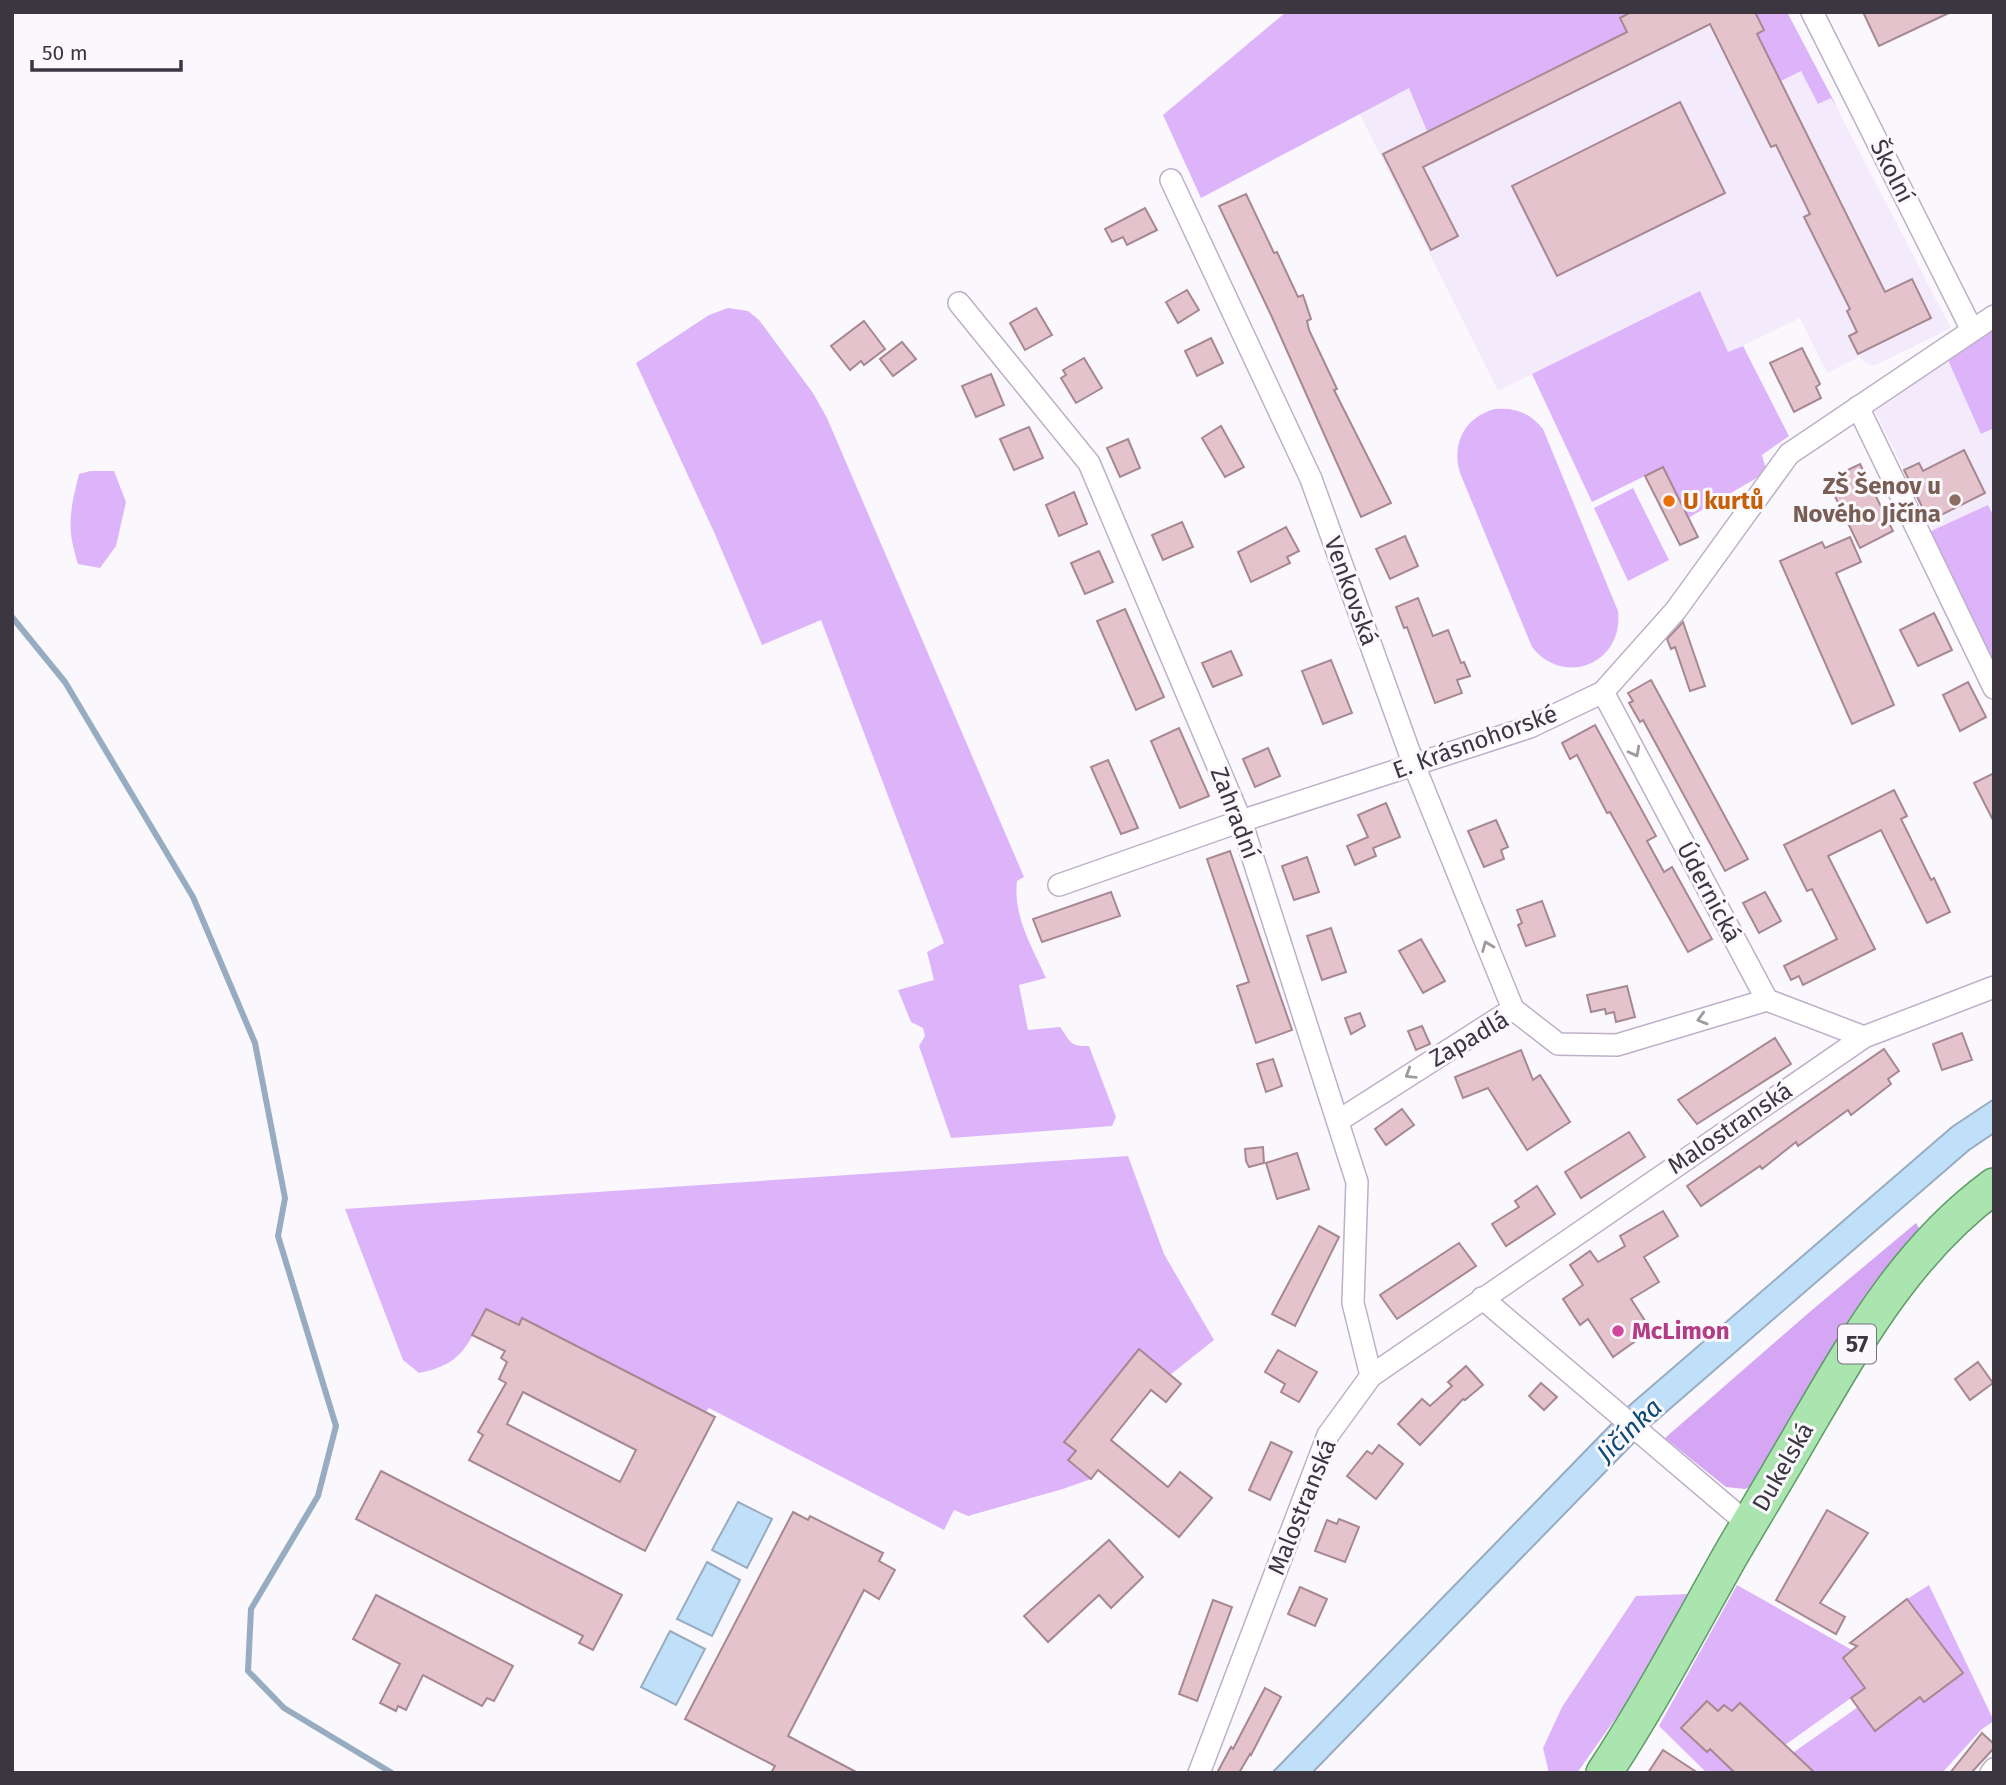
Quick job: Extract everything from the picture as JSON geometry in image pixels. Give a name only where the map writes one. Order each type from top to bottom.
[{"type":"main road","name":"Dukelská","points":[[1604,1773],[1648,1703],[1823,1398],[1901,1276],[1950,1222],[1994,1186]]},
{"type":"street","name":"Školní","points":[[1812,12],[1972,330]]},
{"type":"street","name":"Venkovská","points":[[1171,180],[1311,479],[1414,765],[1513,1010]]},
{"type":"street","name":"Zahradní","points":[[959,303],[1089,463],[1241,821],[1357,1182],[1353,1303],[1371,1376]]},
{"type":"street","name":"E. Krásnohorské","points":[[1059,885],[1241,821],[1530,727],[1603,692],[1676,610],[1789,454],[1994,316]]},
{"type":"street","points":[[1858,407],[1994,688]]},
{"type":"street","name":"Údernická","points":[[1603,692],[1767,1000]]},
{"type":"street","name":"Malostranská","points":[[1199,1773],[1328,1435],[1371,1376],[1864,1037],[1994,987]]},
{"type":"street","points":[[1767,1000],[1864,1037]]},
{"type":"street","name":"Zapadlá","points":[[1338,1121],[1513,1010],[1558,1044],[1617,1045],[1767,1000]]},
{"type":"street","points":[[1482,1298],[1749,1525]]},
{"type":"shaded area","points":[[1286,12],[1631,12],[1627,32],[1427,131],[1409,88],[1201,198],[1163,115]]},
{"type":"shaded area","points":[[1561,12],[1787,12],[1951,328],[1876,365],[1869,365],[1859,357],[1827,373],[1800,318],[1728,353],[1700,291],[1498,391],[1359,113]]},
{"type":"shaded area","points":[[1755,12],[1787,12],[1837,107],[1831,98],[1818,104],[1801,71],[1781,81],[1757,34],[1764,30]]},
{"type":"shaded area","points":[[1700,291],[1728,352],[1743,346],[1789,436],[1762,455],[1767,472],[1688,518],[1663,467],[1592,502],[1532,374]]},
{"type":"shaded area","points":[[728,308],[748,311],[759,320],[813,393],[827,418],[1024,877],[1017,881],[1018,907],[1025,931],[1046,978],[1019,985],[1028,1030],[1060,1027],[1074,1044],[1089,1046],[1116,1117],[1112,1126],[951,1138],[919,1046],[925,1036],[923,1028],[911,1022],[898,990],[934,980],[927,952],[944,943],[821,620],[762,645],[714,532],[636,363],[709,315]]},
{"type":"shaded area","name":"ZŠ Šenov u Nového Jičína","points":[[1991,330],[1994,332],[1994,664],[1929,532],[1934,530],[1875,411]]},
{"type":"shaded area","points":[[1991,330],[1994,332],[1994,428],[1981,434],[1948,360]]},
{"type":"shaded area","points":[[1495,409],[1522,412],[1543,429],[1618,611],[1617,629],[1612,644],[1602,656],[1589,664],[1560,666],[1545,659],[1532,647],[1460,473],[1457,451],[1463,433],[1476,418]]},
{"type":"shaded area","points":[[114,471],[126,502],[116,546],[100,568],[78,564],[72,540],[72,509],[79,474]]},
{"type":"shaded area","points":[[1633,488],[1669,560],[1628,581],[1594,508]]},
{"type":"shaded area","points":[[1988,505],[1994,517],[1994,664],[1929,532]]},
{"type":"shaded area","points":[[1128,1156],[1164,1254],[1214,1340],[1170,1375],[1140,1350],[1065,1442],[1076,1451],[1069,1460],[1091,1479],[968,1516],[954,1510],[944,1530],[709,1408],[706,1412],[523,1318],[519,1325],[486,1309],[468,1343],[455,1358],[419,1373],[403,1360],[345,1209]]},
{"type":"shaded area","points":[[1916,1223],[1920,1230],[1754,1485],[1745,1489],[1726,1487],[1665,1438],[1812,1310]]},
{"type":"shaded area","points":[[1737,1585],[1852,1650],[1843,1658],[1865,1688],[1785,1745],[1740,1703],[1732,1711],[1724,1705],[1718,1711],[1707,1701],[1681,1728],[1707,1752],[1723,1735],[1735,1773],[1707,1773],[1659,1726]]},
{"type":"shaded area","points":[[1929,1585],[1994,1721],[1982,1729],[1942,1773],[1815,1773],[1807,1765],[1805,1768],[1794,1752],[1858,1707],[1920,1697],[1925,1702],[1963,1673],[1907,1599]]},
{"type":"shaded area","points":[[1689,1594],[1630,1698],[1577,1773],[1549,1773],[1543,1748],[1562,1707],[1636,1596]]},
{"type":"water","name":"Jičínka","points":[[1994,1099],[1994,1133],[1969,1150],[1650,1426],[1312,1773],[1272,1773],[1630,1405],[1952,1127]]},
{"type":"water","points":[[738,1502],[772,1519],[747,1568],[712,1550]]},
{"type":"water","points":[[707,1562],[740,1580],[712,1636],[677,1619]]},
{"type":"water","points":[[670,1631],[705,1649],[676,1705],[641,1687]]},
{"type":"building","points":[[1631,12],[1755,12],[1764,30],[1757,34],[1885,292],[1912,279],[1931,318],[1858,354],[1849,336],[1857,332],[1847,311],[1850,309],[1804,217],[1810,214],[1776,145],[1771,147],[1710,24],[1423,167],[1458,236],[1431,250],[1383,154],[1627,32],[1620,18]]},
{"type":"building","points":[[1863,12],[1951,12],[1879,46]]},
{"type":"building","points":[[1680,102],[1725,193],[1557,276],[1512,186]]},
{"type":"building","points":[[1246,194],[1298,297],[1303,295],[1311,319],[1307,321],[1309,330],[1337,389],[1334,390],[1391,503],[1361,517],[1219,206]]},
{"type":"building","points":[[1145,208],[1157,230],[1127,245],[1123,237],[1112,242],[1105,229]]},
{"type":"building","points":[[1187,290],[1199,310],[1178,323],[1166,302]]},
{"type":"building","points":[[1036,308],[1052,335],[1025,350],[1010,323]]},
{"type":"building","points":[[864,321],[885,349],[864,365],[861,361],[850,370],[831,346]]},
{"type":"building","points":[[1211,338],[1223,363],[1197,376],[1185,351]]},
{"type":"building","points":[[902,342],[916,359],[893,376],[880,359]]},
{"type":"building","points":[[1802,348],[1820,384],[1816,387],[1821,398],[1794,412],[1770,363]]},
{"type":"building","points":[[1084,358],[1102,388],[1076,403],[1061,378],[1066,375],[1063,370]]},
{"type":"building","points":[[991,374],[1004,405],[976,417],[962,386]]},
{"type":"building","points":[[1221,426],[1244,467],[1225,477],[1202,438]]},
{"type":"building","points":[[1029,427],[1043,458],[1014,470],[1000,439]]},
{"type":"building","points":[[1128,439],[1140,468],[1120,477],[1107,448]]},
{"type":"building","points":[[1964,450],[1985,493],[1929,521],[1904,470],[1919,463],[1923,471]]},
{"type":"building","points":[[1860,464],[1893,531],[1860,548],[1827,480]]},
{"type":"building","name":"U kurtů","points":[[1663,467],[1698,537],[1680,545],[1645,476]]},
{"type":"building","points":[[1074,492],[1087,524],[1059,536],[1046,505]]},
{"type":"building","points":[[1182,522],[1193,547],[1163,560],[1152,535]]},
{"type":"building","points":[[1286,527],[1299,551],[1287,557],[1290,563],[1251,582],[1238,552]]},
{"type":"building","points":[[1405,536],[1418,566],[1390,579],[1376,549]]},
{"type":"building","points":[[1850,537],[1861,562],[1836,573],[1894,705],[1852,724],[1780,561],[1822,542],[1825,548]]},
{"type":"building","points":[[1099,551],[1113,582],[1085,594],[1071,563]]},
{"type":"building","points":[[1418,598],[1433,636],[1448,630],[1461,663],[1464,662],[1470,676],[1457,680],[1462,693],[1435,703],[1407,627],[1404,628],[1396,607]]},
{"type":"building","points":[[1125,609],[1164,697],[1136,710],[1097,621]]},
{"type":"building","points":[[1934,613],[1952,650],[1918,666],[1900,630]]},
{"type":"building","points":[[1683,622],[1705,686],[1690,691],[1675,647],[1671,649],[1667,639]]},
{"type":"building","points":[[1231,651],[1242,675],[1213,687],[1202,663]]},
{"type":"building","points":[[1331,660],[1352,713],[1323,724],[1302,671]]},
{"type":"building","points":[[1651,680],[1748,859],[1725,871],[1643,720],[1640,722],[1629,703],[1633,701],[1628,693]]},
{"type":"building","points":[[1968,682],[1986,717],[1960,731],[1943,695]]},
{"type":"building","points":[[1595,725],[1656,836],[1647,841],[1664,872],[1672,867],[1712,939],[1688,952],[1610,812],[1607,813],[1577,755],[1570,759],[1562,743]]},
{"type":"building","points":[[1179,728],[1209,796],[1180,808],[1151,741]]},
{"type":"building","points":[[1268,748],[1280,776],[1255,787],[1243,759]]},
{"type":"building","points":[[1108,760],[1138,828],[1121,834],[1091,767]]},
{"type":"building","points":[[1994,773],[1994,822],[1974,783]]},
{"type":"building","points":[[1894,790],[1907,816],[1901,819],[1950,912],[1927,923],[1881,830],[1828,856],[1875,949],[1803,985],[1799,976],[1791,980],[1784,966],[1837,939],[1812,889],[1807,891],[1784,845]]},
{"type":"building","points":[[1386,803],[1400,837],[1373,848],[1376,856],[1355,865],[1347,846],[1368,837],[1358,815]]},
{"type":"building","points":[[1496,820],[1508,847],[1501,850],[1504,859],[1484,867],[1468,831]]},
{"type":"building","points":[[1230,851],[1292,1030],[1256,1043],[1237,986],[1249,982],[1207,859]]},
{"type":"building","points":[[1307,857],[1319,892],[1294,900],[1282,866]]},
{"type":"building","points":[[1111,892],[1120,916],[1042,942],[1033,919]]},
{"type":"building","points":[[1765,892],[1781,921],[1759,933],[1743,903]]},
{"type":"building","points":[[1542,901],[1555,936],[1526,946],[1518,925],[1522,923],[1517,910]]},
{"type":"building","points":[[1331,928],[1346,972],[1322,980],[1307,936]]},
{"type":"building","points":[[1421,939],[1445,981],[1423,993],[1399,951]]},
{"type":"building","points":[[1627,986],[1635,1017],[1616,1022],[1614,1012],[1606,1014],[1605,1009],[1591,1012],[1587,995]]},
{"type":"building","points":[[1360,1013],[1365,1026],[1351,1034],[1345,1018]]},
{"type":"building","points":[[1422,1026],[1430,1044],[1416,1050],[1408,1031]]},
{"type":"building","points":[[1962,1033],[1972,1060],[1942,1070],[1933,1044]]},
{"type":"building","points":[[1775,1038],[1791,1064],[1697,1124],[1678,1100]]},
{"type":"building","points":[[1884,1049],[1899,1071],[1888,1079],[1891,1084],[1851,1115],[1848,1110],[1798,1146],[1796,1142],[1762,1169],[1760,1166],[1701,1206],[1687,1186]]},
{"type":"building","points":[[1521,1050],[1533,1080],[1540,1075],[1570,1122],[1527,1150],[1488,1088],[1463,1098],[1455,1077]]},
{"type":"building","points":[[1273,1059],[1282,1086],[1266,1092],[1257,1064]]},
{"type":"building","points":[[1402,1109],[1414,1125],[1386,1145],[1375,1129]]},
{"type":"building","points":[[1629,1132],[1645,1157],[1581,1198],[1565,1172]]},
{"type":"building","points":[[1263,1147],[1264,1163],[1249,1167],[1245,1149]]},
{"type":"building","points":[[1297,1153],[1309,1189],[1277,1199],[1266,1163]]},
{"type":"building","points":[[1537,1186],[1555,1214],[1506,1246],[1492,1224],[1519,1207],[1515,1201]]},
{"type":"building","points":[[1663,1211],[1678,1236],[1644,1257],[1659,1282],[1631,1299],[1651,1330],[1613,1357],[1588,1319],[1580,1325],[1563,1299],[1583,1285],[1570,1265],[1590,1251],[1598,1262],[1625,1246],[1620,1236]]},
{"type":"building","points":[[1319,1226],[1339,1237],[1295,1326],[1272,1314]]},
{"type":"building","points":[[1459,1243],[1476,1266],[1397,1319],[1380,1295]]},
{"type":"building","points":[[486,1309],[519,1325],[522,1318],[715,1417],[645,1551],[469,1460],[483,1435],[478,1432],[506,1383],[499,1379],[507,1362],[501,1358],[505,1351],[472,1335]],"holes":[[[523,1392],[636,1450],[620,1482],[507,1424]]]},
{"type":"building","points":[[1139,1349],[1181,1384],[1166,1402],[1151,1390],[1111,1440],[1168,1487],[1180,1472],[1212,1498],[1179,1537],[1098,1470],[1091,1479],[1068,1460],[1076,1451],[1064,1442]]},
{"type":"building","points":[[1278,1350],[1317,1372],[1299,1402],[1281,1392],[1285,1384],[1265,1372]]},
{"type":"building","points":[[1978,1362],[1993,1383],[1970,1400],[1955,1379]]},
{"type":"building","points":[[1466,1366],[1483,1385],[1463,1399],[1420,1445],[1398,1424],[1422,1399],[1430,1406],[1452,1386],[1448,1382]]},
{"type":"building","points":[[1541,1383],[1557,1397],[1544,1410],[1529,1396]]},
{"type":"building","points":[[1271,1442],[1292,1452],[1270,1500],[1249,1490]]},
{"type":"building","points":[[1379,1445],[1403,1464],[1376,1499],[1347,1476],[1367,1451],[1372,1454]]},
{"type":"building","points":[[381,1471],[622,1595],[593,1650],[579,1643],[583,1636],[356,1519]]},
{"type":"building","points":[[1827,1510],[1868,1533],[1820,1603],[1845,1617],[1836,1634],[1776,1600]]},
{"type":"building","points":[[793,1512],[808,1520],[810,1516],[883,1553],[879,1561],[895,1570],[879,1599],[864,1590],[788,1736],[858,1773],[771,1773],[775,1766],[685,1719]]},
{"type":"building","points":[[1339,1519],[1359,1527],[1345,1562],[1315,1551],[1327,1520],[1337,1524]]},
{"type":"building","points":[[1109,1540],[1143,1577],[1111,1608],[1099,1595],[1048,1642],[1024,1616]]},
{"type":"building","points":[[1300,1587],[1327,1599],[1315,1626],[1288,1614]]},
{"type":"building","points":[[376,1595],[513,1666],[494,1701],[487,1698],[482,1706],[423,1675],[406,1710],[398,1706],[396,1711],[380,1703],[400,1664],[353,1639]]},
{"type":"building","points":[[1907,1599],[1963,1673],[1924,1702],[1920,1697],[1875,1731],[1851,1698],[1865,1688],[1843,1658],[1857,1646],[1850,1643]]},
{"type":"building","points":[[1213,1600],[1232,1607],[1197,1701],[1179,1694]]},
{"type":"building","points":[[1265,1688],[1281,1697],[1251,1755],[1239,1773],[1217,1773],[1231,1747],[1233,1749]]},
{"type":"building","points":[[1707,1701],[1718,1711],[1724,1705],[1732,1711],[1740,1703],[1815,1773],[1735,1773],[1710,1749],[1707,1752],[1681,1728]]},
{"type":"building","points":[[1982,1733],[1994,1744],[1994,1748],[1971,1773],[1950,1773]]},
{"type":"building","points":[[1663,1750],[1698,1773],[1648,1773]]},
{"type":"waterway","points":[[12,617],[65,682],[193,897],[255,1043],[285,1198],[278,1236],[336,1426],[318,1496],[251,1609],[248,1671],[284,1708],[392,1773]]},
{"type":"place","name":"ZŠ Šenov u Nového Jičína","points":[[1955,500]]},
{"type":"place","name":"U kurtů","points":[[1669,501]]},
{"type":"place","name":"McLimon","points":[[1618,1331]]}]
